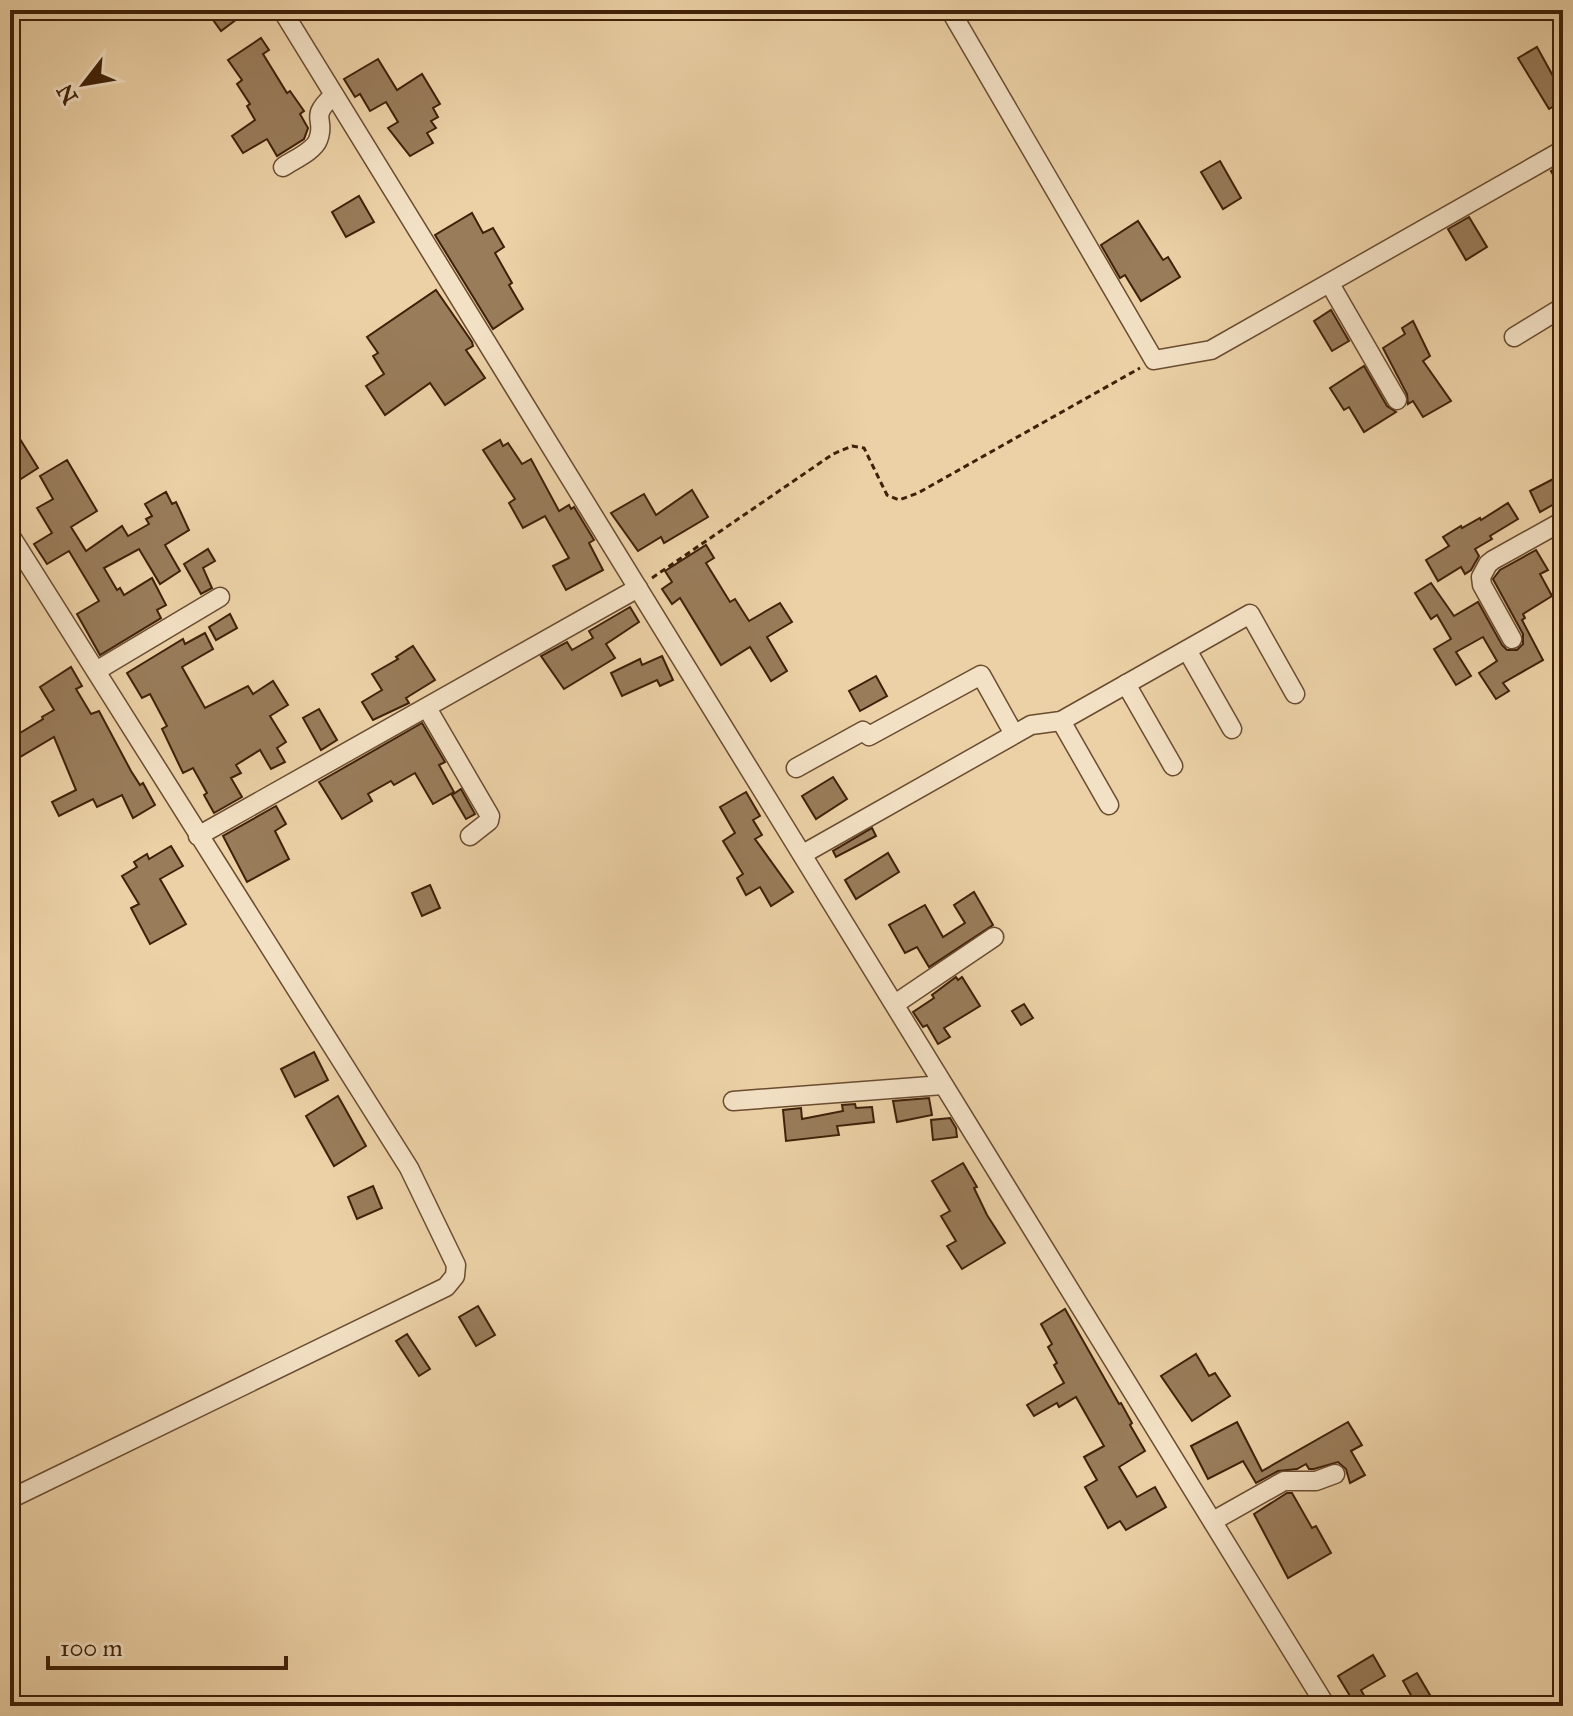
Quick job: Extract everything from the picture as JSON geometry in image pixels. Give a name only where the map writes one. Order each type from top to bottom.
[{"type":"street","points":[[282,10],[1326,1706]]},
{"type":"street","points":[[950,10],[1154,360],[1211,350],[1563,150]]},
{"type":"street","points":[[283,167],[316,144],[319,132],[317,117],[324,104],[334,95]]},
{"type":"street","points":[[1330,284],[1397,400]]},
{"type":"street","points":[[1514,337],[1563,307]]},
{"type":"street","points":[[1512,639],[1482,585],[1481,577],[1493,560],[1563,521]]},
{"type":"street","points":[[10,535],[409,1168],[456,1265],[455,1276],[446,1287],[10,1499]]},
{"type":"street","points":[[198,836],[638,588]]},
{"type":"street","points":[[96,671],[220,597]]},
{"type":"street","points":[[803,854],[1014,734],[1031,725],[1061,721],[1250,614],[1295,694]]},
{"type":"street","points":[[1187,650],[1232,729]]},
{"type":"street","points":[[796,768],[863,731],[869,736],[981,675],[1014,734]]},
{"type":"street","points":[[1126,684],[1173,766]]},
{"type":"street","points":[[427,708],[490,816],[489,821],[470,836]]},
{"type":"street","points":[[1061,721],[1109,805]]},
{"type":"street","points":[[895,1004],[994,937]]},
{"type":"street","points":[[733,1101],[943,1085]]},
{"type":"street","points":[[1213,1521],[1284,1481],[1316,1481],[1335,1474]]},
{"type":"path","points":[[638,588],[842,450],[852,446],[864,448],[887,495],[899,500],[918,493],[1154,360]]},
{"type":"building","points":[[206,10],[249,10],[221,31]]},
{"type":"building","points":[[261,38],[269,50],[263,54],[287,93],[290,91],[304,111],[300,114],[308,128],[304,139],[277,156],[267,139],[243,153],[232,136],[255,120],[247,106],[250,104],[237,84],[242,80],[228,60]]},
{"type":"building","points":[[1537,47],[1553,76],[1563,70],[1563,101],[1549,109],[1518,58]]},
{"type":"building","points":[[378,59],[397,90],[422,74],[440,104],[433,108],[438,117],[431,121],[436,128],[427,133],[433,143],[410,156],[388,128],[398,122],[386,102],[370,111],[360,94],[355,97],[344,79]]},
{"type":"building","points":[[1220,161],[1241,198],[1223,209],[1201,172]]},
{"type":"building","points":[[1563,164],[1563,192],[1551,171]]},
{"type":"building","points":[[359,196],[374,222],[346,237],[332,212]]},
{"type":"building","points":[[472,213],[483,233],[493,228],[504,247],[495,253],[523,309],[493,329],[435,235]]},
{"type":"building","points":[[1469,217],[1487,247],[1466,260],[1448,229]]},
{"type":"building","points":[[1138,221],[1163,260],[1168,257],[1180,277],[1141,301],[1125,275],[1120,278],[1101,245]]},
{"type":"building","points":[[436,290],[472,342],[473,346],[466,350],[485,378],[445,405],[430,383],[385,415],[366,386],[384,374],[373,356],[378,353],[367,337]]},
{"type":"building","points":[[1331,310],[1349,341],[1332,351],[1314,321]]},
{"type":"building","points":[[1413,321],[1430,356],[1423,361],[1451,401],[1423,417],[1413,401],[1408,404],[1407,394],[1383,348],[1405,334],[1402,328]]},
{"type":"building","points":[[1364,366],[1387,406],[1396,412],[1364,432],[1349,407],[1344,410],[1330,388]]},
{"type":"building","points":[[10,423],[38,468],[10,486]]},
{"type":"building","points":[[500,440],[503,446],[508,443],[522,464],[531,459],[559,511],[569,505],[571,509],[574,507],[594,540],[589,543],[603,570],[566,590],[553,566],[569,558],[545,516],[523,528],[509,503],[515,499],[483,450]]},
{"type":"building","points":[[67,460],[97,511],[71,527],[86,551],[122,526],[128,536],[149,524],[146,519],[152,516],[145,504],[166,492],[172,504],[176,502],[189,530],[165,545],[180,571],[160,584],[139,549],[104,568],[117,590],[120,588],[124,595],[152,578],[166,605],[157,610],[161,618],[100,655],[77,614],[99,601],[69,551],[47,564],[34,544],[52,533],[37,508],[53,499],[40,476]]},
{"type":"building","points":[[1563,474],[1563,499],[1540,512],[1530,491]]},
{"type":"building","points":[[692,490],[708,517],[664,543],[661,537],[638,551],[611,513],[644,494],[656,515]]},
{"type":"building","points":[[1508,503],[1518,519],[1475,549],[1479,556],[1471,570],[1465,574],[1461,567],[1438,581],[1426,560],[1449,546],[1443,537],[1461,526],[1481,520]]},
{"type":"building","points":[[706,545],[714,558],[706,563],[730,602],[735,599],[749,621],[780,603],[792,622],[767,637],[787,671],[771,681],[750,647],[721,665],[680,598],[672,604],[662,589],[672,582],[665,571]]},
{"type":"building","points":[[208,549],[215,561],[203,568],[212,588],[201,594],[184,564]]},
{"type":"building","points":[[1536,550],[1548,570],[1540,574],[1552,596],[1523,614],[1525,618],[1522,620],[1543,660],[1503,683],[1509,691],[1496,699],[1479,673],[1497,661],[1483,637],[1456,652],[1471,676],[1456,685],[1434,649],[1451,639],[1437,615],[1431,619],[1415,593],[1431,583],[1454,616],[1478,602],[1502,645],[1507,650],[1517,650],[1523,644],[1523,634],[1493,579],[1500,570]]},
{"type":"building","points":[[630,607],[639,622],[606,644],[615,658],[564,689],[541,656],[567,642],[572,650],[593,638],[589,631]]},
{"type":"building","points":[[230,614],[237,628],[216,640],[209,627]]},
{"type":"building","points":[[205,633],[213,649],[182,667],[205,708],[248,686],[253,694],[273,681],[288,705],[270,716],[286,742],[277,748],[285,762],[271,769],[260,750],[236,765],[241,773],[231,778],[242,797],[214,813],[193,768],[183,773],[162,729],[167,726],[150,694],[142,698],[127,673],[183,639],[185,644]]},
{"type":"building","points":[[413,646],[435,680],[406,698],[409,703],[373,720],[362,702],[382,690],[372,674]]},
{"type":"building","points":[[662,656],[673,680],[660,686],[657,680],[622,696],[611,673],[640,659],[642,665]]},
{"type":"building","points":[[71,667],[82,686],[76,689],[91,714],[99,711],[131,771],[140,785],[143,783],[155,805],[133,818],[122,795],[97,807],[93,799],[59,816],[52,802],[76,790],[54,737],[10,763],[10,739],[54,710],[40,687]]},
{"type":"building","points":[[876,676],[887,696],[860,711],[849,691]]},
{"type":"building","points":[[319,709],[337,740],[321,750],[303,718]]},
{"type":"building","points":[[422,723],[445,762],[439,765],[454,792],[433,804],[415,773],[394,785],[391,781],[368,794],[372,801],[342,819],[319,782]]},
{"type":"building","points":[[833,777],[847,799],[816,819],[802,796]]},
{"type":"building","points":[[461,789],[475,814],[466,819],[452,795]]},
{"type":"building","points":[[746,792],[760,816],[753,820],[762,835],[755,839],[793,892],[771,906],[760,887],[746,895],[737,878],[743,874],[723,841],[735,833],[720,807]]},
{"type":"building","points":[[276,806],[286,824],[275,831],[289,859],[247,882],[223,836]]},
{"type":"building","points":[[872,828],[876,836],[836,857],[833,851]]},
{"type":"building","points":[[171,846],[183,866],[160,879],[186,924],[150,944],[131,908],[139,904],[122,876],[137,867],[134,862],[147,854],[149,859]]},
{"type":"building","points":[[888,853],[899,872],[856,899],[845,880]]},
{"type":"building","points":[[430,885],[440,908],[422,916],[412,893]]},
{"type":"building","points":[[974,892],[993,925],[929,967],[917,947],[905,953],[889,925],[925,905],[943,937],[965,923],[954,905]]},
{"type":"building","points":[[956,977],[958,980],[962,977],[980,1006],[944,1028],[950,1037],[938,1044],[927,1025],[923,1027],[913,1012]]},
{"type":"building","points":[[1024,1004],[1033,1018],[1021,1025],[1012,1011]]},
{"type":"building","points":[[314,1052],[328,1080],[295,1097],[281,1069]]},
{"type":"building","points":[[338,1096],[366,1146],[334,1166],[306,1116]]},
{"type":"building","points":[[929,1098],[932,1115],[897,1122],[893,1101]]},
{"type":"building","points":[[855,1104],[856,1108],[872,1107],[874,1122],[837,1126],[839,1135],[786,1141],[783,1110],[801,1108],[802,1119],[843,1111],[842,1105]]},
{"type":"building","points":[[950,1118],[957,1137],[933,1140],[931,1120]]},
{"type":"building","points":[[963,1163],[977,1187],[974,1188],[987,1215],[1005,1243],[962,1269],[947,1246],[956,1241],[941,1216],[950,1211],[932,1181]]},
{"type":"building","points":[[373,1186],[382,1208],[357,1219],[348,1197]]},
{"type":"building","points":[[478,1306],[495,1335],[476,1346],[459,1317]]},
{"type":"building","points":[[1065,1309],[1121,1403],[1145,1451],[1119,1467],[1137,1497],[1155,1487],[1166,1507],[1126,1530],[1120,1521],[1108,1528],[1085,1487],[1097,1480],[1084,1457],[1104,1446],[1076,1397],[1034,1416],[1027,1405],[1064,1383],[1048,1347],[1052,1344],[1041,1324]]},
{"type":"building","points":[[407,1334],[430,1369],[419,1376],[396,1341]]},
{"type":"building","points":[[1196,1354],[1209,1376],[1215,1373],[1230,1396],[1192,1421],[1161,1376]]},
{"type":"building","points":[[1237,1422],[1262,1471],[1348,1422],[1362,1445],[1351,1451],[1365,1475],[1350,1483],[1346,1469],[1338,1462],[1314,1469],[1309,1469],[1306,1464],[1297,1469],[1278,1471],[1256,1483],[1243,1461],[1208,1479],[1191,1446]]},
{"type":"building","points":[[1287,1493],[1292,1493],[1331,1553],[1288,1578],[1254,1514]]},
{"type":"building","points":[[1373,1655],[1385,1676],[1361,1690],[1370,1706],[1356,1706],[1338,1676]]},
{"type":"building","points":[[1417,1673],[1434,1702],[1427,1706],[1417,1706],[1403,1681]]}]
